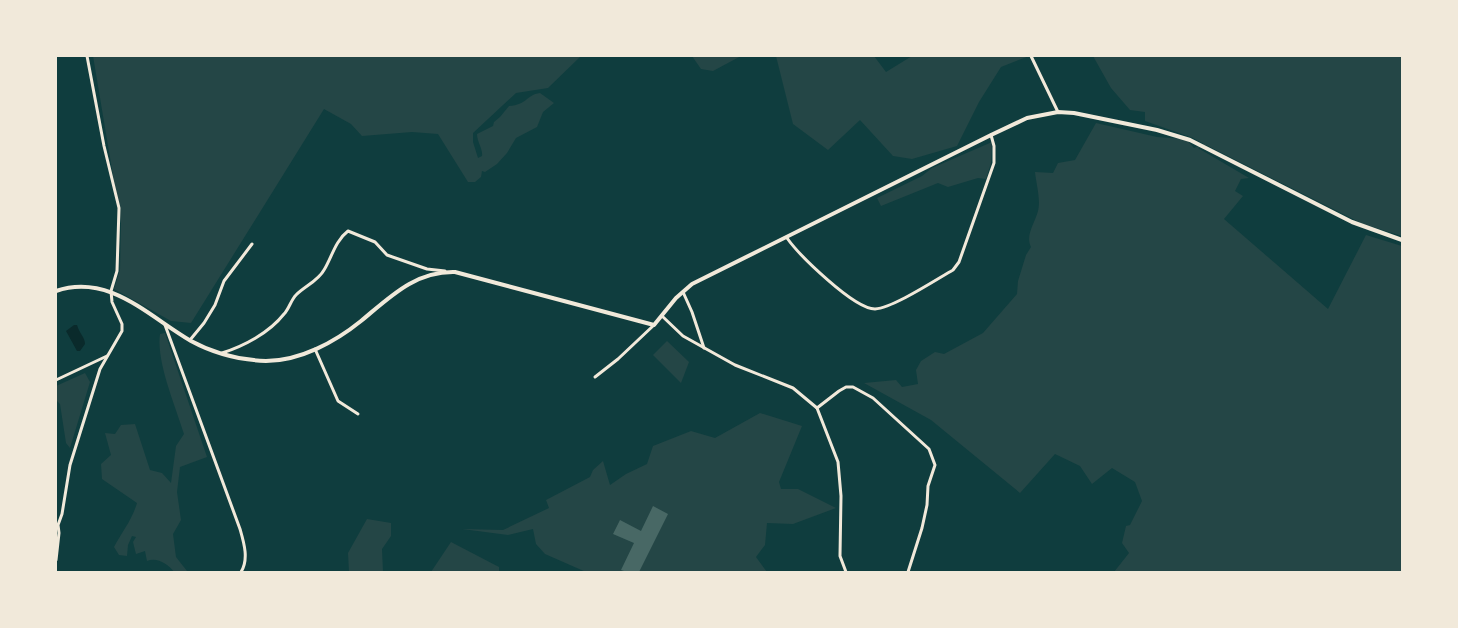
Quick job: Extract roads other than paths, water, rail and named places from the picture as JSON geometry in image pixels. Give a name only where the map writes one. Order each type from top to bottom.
[{"type":"street","points":[[56,560],[59,533],[57,525],[62,514],[70,465],[100,369],[122,331],[122,324],[112,302],[111,291],[117,271],[119,208],[104,146],[87,56]]},
{"type":"street","points":[[1030,56],[1058,112]]},
{"type":"street","points":[[595,377],[618,360],[692,284],[1027,118],[1058,112],[1149,128],[1190,140],[1352,222],[1402,240]]},
{"type":"street","points":[[787,238],[795,250],[810,264],[864,307],[877,309],[889,305],[953,270],[959,262],[994,164],[994,146],[991,135]]},
{"type":"street","points":[[222,353],[249,342],[283,316],[295,296],[324,270],[343,234],[348,231],[375,242],[387,255],[427,269],[456,272],[654,325]]},
{"type":"street","points":[[190,340],[210,314],[225,281],[252,244]]},
{"type":"street","points":[[56,291],[84,286],[111,291],[210,350],[264,361],[277,360],[315,349],[330,342],[402,287],[424,276],[446,272]]},
{"type":"street","points":[[683,291],[704,348]]},
{"type":"street","points":[[661,315],[683,336],[735,365],[794,388],[817,408],[838,462],[841,496],[840,556],[846,573]]},
{"type":"street","points":[[165,323],[240,529],[245,551],[241,573]]},
{"type":"street","points":[[315,349],[338,401],[358,414]]},
{"type":"street","points":[[56,380],[108,355]]},
{"type":"street","points":[[817,408],[846,387],[860,390],[885,408],[929,450],[935,465],[928,486],[922,528],[908,573]]}]
